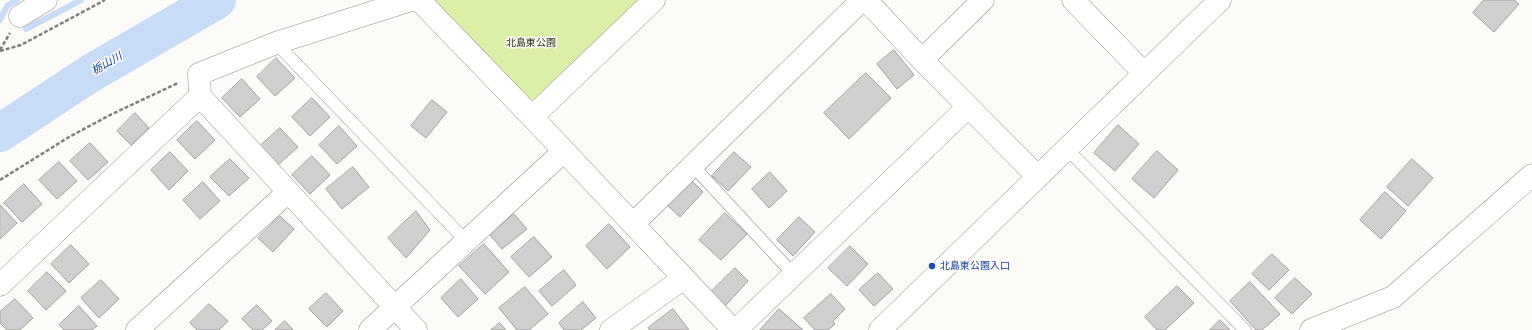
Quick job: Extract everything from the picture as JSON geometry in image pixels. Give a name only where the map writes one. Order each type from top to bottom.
[{"type":"street","points":[[20,16],[46,0]]},
{"type":"street","points":[[411,0],[276,43],[198,74],[200,96],[394,308],[416,330]]},
{"type":"street","points":[[419,0],[634,224],[733,330]]},
{"type":"street","points":[[532,117],[654,0]]},
{"type":"street","points":[[634,224],[862,0]]},
{"type":"street","points":[[866,0],[922,60],[1038,177]]},
{"type":"street","points":[[922,60],[983,0]]},
{"type":"street","points":[[1073,0],[1144,73]]},
{"type":"street","points":[[880,330],[1220,0]]},
{"type":"street","points":[[0,285],[200,96]]},
{"type":"street","points":[[736,330],[968,107]]},
{"type":"street","points":[[370,330],[564,151]]},
{"type":"street","points":[[1311,330],[1393,297],[1532,175]]},
{"type":"street","points":[[137,330],[288,192]]},
{"type":"street","points":[[611,330],[684,278]]},
{"type":"lane","points":[[276,43],[466,241]]},
{"type":"lane","points":[[1067,149],[1245,330]]},
{"type":"lane","points":[[693,166],[794,275]]},
{"type":"path","points":[[0,51],[21,45],[105,0]]},
{"type":"path","points":[[0,180],[69,137],[110,115],[198,74]]},
{"type":"green space","name":"北島東公園","points":[[432,0],[638,0],[537,99],[526,99]]},
{"type":"building","points":[[1484,0],[1514,0],[1519,4],[1494,32],[1473,13]]},
{"type":"building","points":[[894,50],[914,75],[897,89],[877,64]]},
{"type":"building","points":[[276,58],[295,78],[275,96],[257,77]]},
{"type":"building","points":[[866,73],[891,98],[849,139],[824,113]]},
{"type":"building","points":[[242,79],[260,99],[240,117],[222,98]]},
{"type":"building","points":[[312,98],[330,117],[310,136],[292,117]]},
{"type":"building","points":[[432,100],[447,112],[426,138],[411,126]]},
{"type":"building","points":[[135,113],[149,128],[131,145],[117,131]]},
{"type":"building","points":[[197,121],[215,140],[195,159],[177,140]]},
{"type":"building","points":[[1118,125],[1139,144],[1115,171],[1094,153]]},
{"type":"building","points":[[339,126],[357,146],[337,164],[319,145]]},
{"type":"building","points":[[280,128],[298,147],[278,165],[260,146]]},
{"type":"building","points":[[90,143],[108,162],[88,180],[70,161]]},
{"type":"building","points":[[1157,151],[1178,170],[1154,198],[1132,179]]},
{"type":"building","points":[[170,152],[188,171],[169,190],[151,170]]},
{"type":"building","points":[[734,152],[751,167],[728,191],[712,176]]},
{"type":"building","points":[[312,156],[330,175],[310,194],[292,175]]},
{"type":"building","points":[[230,159],[249,178],[229,196],[210,177]]},
{"type":"building","points":[[1412,159],[1433,178],[1408,206],[1387,187]]},
{"type":"building","points":[[59,162],[77,181],[57,199],[39,180]]},
{"type":"building","points":[[353,167],[369,187],[342,209],[326,189]]},
{"type":"building","points":[[770,172],[787,191],[769,208],[752,189]]},
{"type":"building","points":[[690,179],[703,192],[680,217],[666,204]]},
{"type":"building","points":[[203,182],[220,201],[200,219],[183,200]]},
{"type":"building","points":[[24,184],[42,204],[22,222],[4,203]]},
{"type":"building","points":[[1385,192],[1406,211],[1381,239],[1360,220]]},
{"type":"building","points":[[0,205],[17,223],[0,239]]},
{"type":"building","points":[[416,211],[430,230],[406,258],[388,238]]},
{"type":"building","points":[[725,213],[747,234],[721,260],[699,240]]},
{"type":"building","points":[[514,214],[527,229],[502,249],[490,235]]},
{"type":"building","points":[[280,216],[294,229],[273,252],[258,238]]},
{"type":"building","points":[[799,217],[815,232],[793,256],[777,240]]},
{"type":"building","points":[[609,224],[630,247],[607,269],[586,246]]},
{"type":"building","points":[[534,237],[552,257],[529,277],[511,257]]},
{"type":"building","points":[[484,244],[509,272],[485,294],[459,266]]},
{"type":"building","points":[[71,245],[89,264],[69,283],[51,264]]},
{"type":"building","points":[[850,246],[868,264],[847,286],[828,268]]},
{"type":"building","points":[[1272,254],[1289,270],[1269,290],[1252,274]]},
{"type":"building","points":[[735,268],[748,281],[725,306],[711,292]]},
{"type":"building","points":[[564,270],[576,285],[552,306],[539,291]]},
{"type":"building","points":[[47,272],[66,291],[46,310],[28,291]]},
{"type":"building","points":[[878,273],[893,289],[874,306],[859,290]]},
{"type":"building","points":[[1295,278],[1312,294],[1292,314],[1275,298]]},
{"type":"building","points":[[461,279],[478,299],[458,317],[441,298]]},
{"type":"building","points":[[101,280],[119,299],[99,318],[81,298]]},
{"type":"building","points":[[1250,282],[1280,314],[1262,330],[1256,330],[1230,301]]},
{"type":"building","points":[[1177,286],[1194,303],[1165,330],[1157,330],[1145,317]]},
{"type":"building","points":[[525,287],[548,314],[529,330],[517,330],[499,308]]},
{"type":"building","points":[[326,293],[343,311],[327,327],[309,309]]},
{"type":"building","points":[[831,294],[845,309],[833,321],[835,324],[828,330],[815,330],[804,318]]},
{"type":"building","points":[[15,299],[33,318],[20,330],[7,330],[0,323],[0,312]]},
{"type":"building","points":[[583,302],[596,318],[581,330],[564,330],[559,323]]},
{"type":"building","points":[[209,304],[228,321],[219,330],[197,330],[190,323]]},
{"type":"building","points":[[257,305],[272,321],[262,330],[253,330],[242,319]]},
{"type":"building","points":[[79,306],[97,326],[92,330],[64,330],[59,325]]},
{"type":"building","points":[[673,309],[689,330],[650,330],[648,328]]},
{"type":"building","points":[[779,309],[803,330],[760,330]]},
{"type":"building","points":[[1220,320],[1230,330],[1210,330]]},
{"type":"building","points":[[285,321],[293,330],[275,330]]},
{"type":"building","points":[[500,323],[506,330],[491,330]]},
{"type":"waterway","points":[[0,20],[7,6],[17,0]]},
{"type":"waterway","points":[[26,29],[81,0]]},
{"type":"waterway","name":"栃山川","points":[[0,133],[91,73],[217,0]]},
{"type":"place","name":"北島東公園入口","points":[[932,266]]}]
